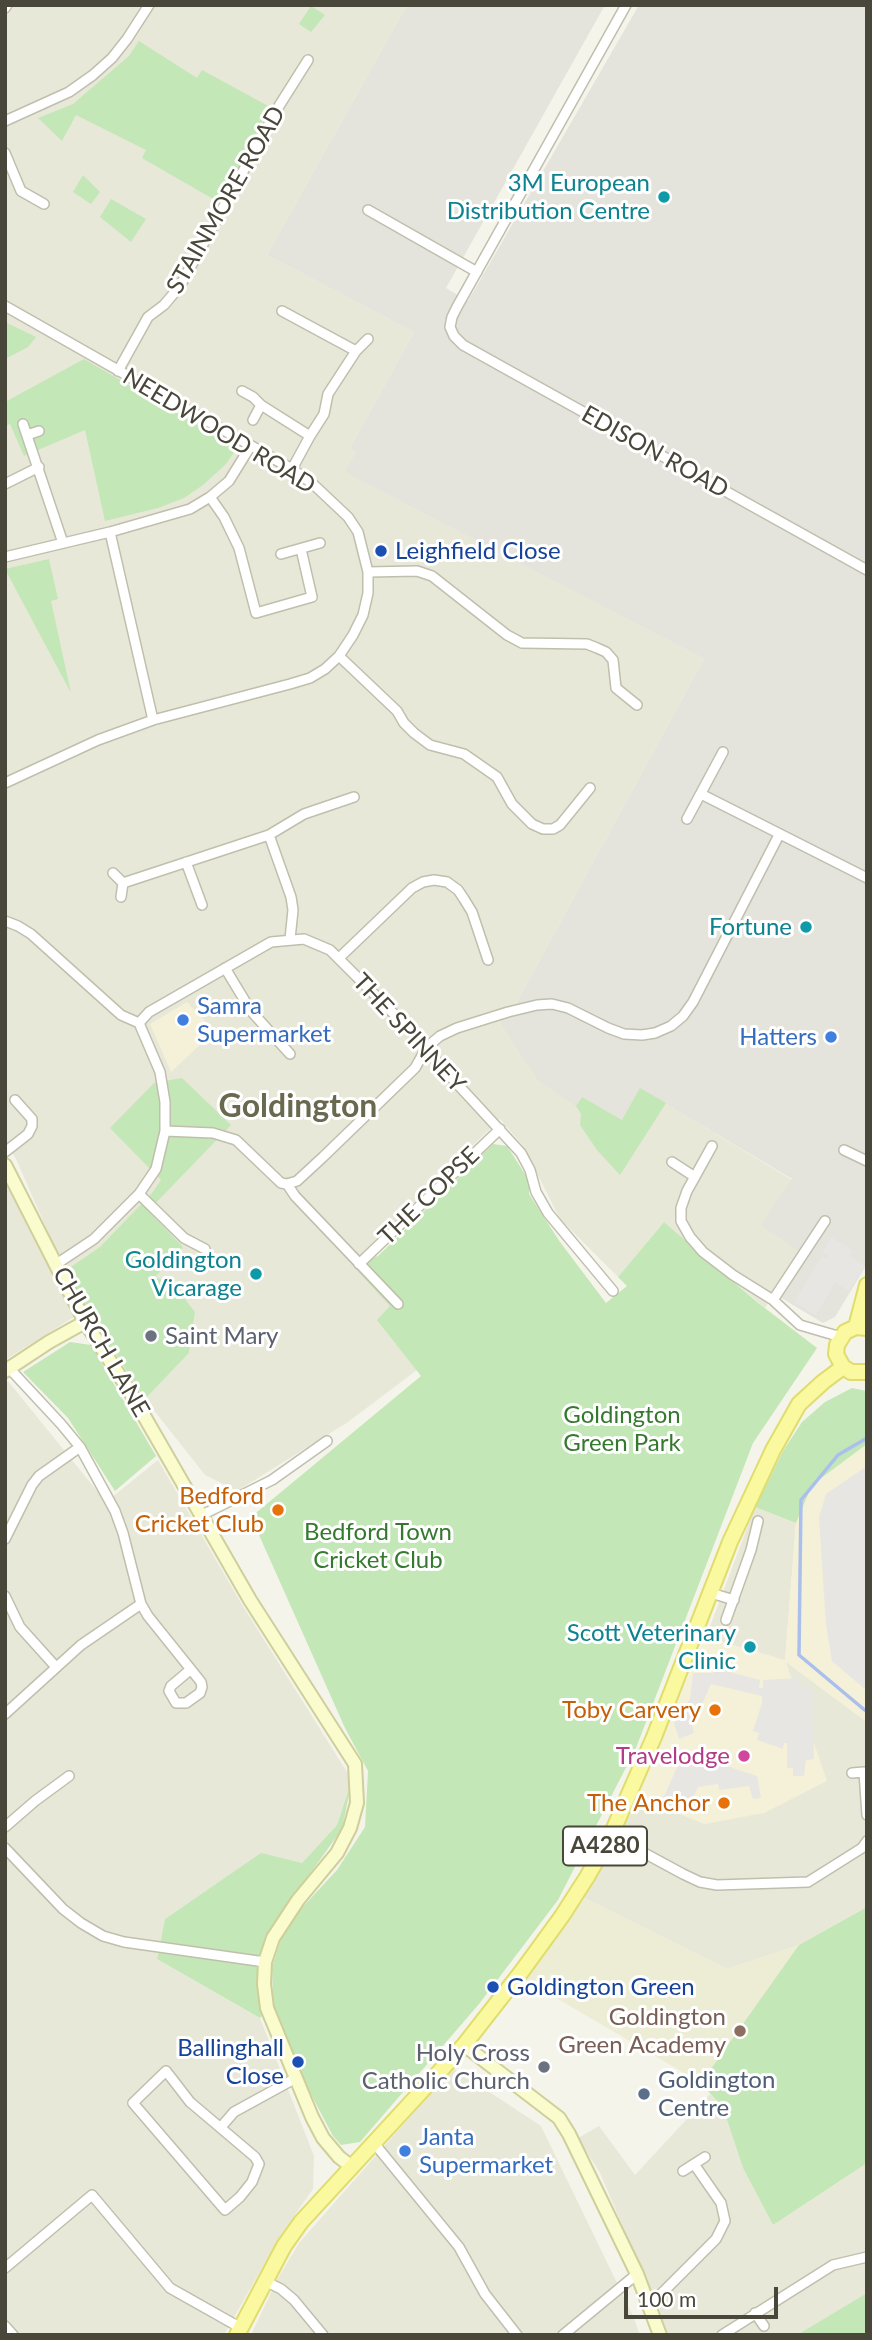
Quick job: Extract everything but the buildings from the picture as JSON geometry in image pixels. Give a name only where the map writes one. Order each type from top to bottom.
[{"type":"main road","points":[[867,1285],[861,1328],[845,1332],[836,1354],[843,1367],[850,1372],[867,1372]]},
{"type":"main road","name":"A4280","points":[[239,2331],[284,2246],[301,2222],[464,2045],[562,1916],[611,1835],[654,1737],[730,1542],[773,1450],[799,1404],[843,1367]]},
{"type":"street","points":[[5,121],[69,92],[93,75],[112,58],[149,5]]},
{"type":"street","points":[[368,210],[477,272],[626,5]]},
{"type":"street","name":"STAINMORE ROAD","points":[[118,371],[148,317],[180,286],[279,106],[308,60]]},
{"type":"street","points":[[5,153],[21,191],[44,204]]},
{"type":"street","name":"EDISON ROAD","points":[[477,272],[452,317],[450,327],[454,337],[463,345],[867,570]]},
{"type":"street","name":"NEEDWOOD ROAD","points":[[5,306],[292,469],[322,491],[348,517],[358,532],[368,572],[368,593],[363,615],[353,635],[339,656],[310,678],[153,720],[98,740],[5,783]]},
{"type":"street","points":[[282,311],[356,351]]},
{"type":"street","points":[[292,469],[324,414],[328,394],[356,351],[368,339]]},
{"type":"street","points":[[242,391],[310,436]]},
{"type":"street","points":[[253,420],[261,405]]},
{"type":"street","points":[[23,424],[63,543]]},
{"type":"street","points":[[27,435],[39,430]]},
{"type":"street","points":[[5,557],[110,532],[190,509],[211,497],[229,481],[250,447]]},
{"type":"street","points":[[5,484],[39,467]]},
{"type":"street","points":[[211,497],[239,548],[256,613],[312,597],[301,548]]},
{"type":"street","points":[[110,532],[153,720]]},
{"type":"street","points":[[281,554],[320,543]]},
{"type":"street","points":[[368,572],[417,570],[432,576],[507,635],[522,643],[587,644],[606,652],[613,660],[616,688],[637,705]]},
{"type":"street","points":[[339,656],[397,711],[414,733],[430,745],[464,754],[497,777],[512,804],[532,824],[543,829],[553,829],[560,825],[590,788]]},
{"type":"street","points":[[687,819],[723,752]]},
{"type":"street","points":[[701,794],[867,878]]},
{"type":"street","points":[[123,883],[269,835],[304,814],[354,797]]},
{"type":"street","points":[[139,1023],[149,1012],[271,942],[290,939],[293,910],[291,897],[269,835]]},
{"type":"street","points":[[287,1184],[297,1181],[415,1068],[427,1047],[440,1036],[457,1028],[537,1005],[552,1004],[568,1007],[624,1034],[655,1033],[671,1026],[693,1002],[779,835]]},
{"type":"street","points":[[186,862],[202,905]]},
{"type":"street","points":[[113,873],[123,883]]},
{"type":"street","points":[[339,958],[412,888],[423,881],[435,880],[447,882],[464,899],[472,912],[488,960]]},
{"type":"street","points":[[121,897],[123,883]]},
{"type":"street","points":[[5,921],[31,934],[121,1016],[139,1023],[160,1072],[165,1102],[165,1130],[156,1169],[139,1194],[94,1239],[55,1265]]},
{"type":"street","name":"THE SPINNEY","points":[[290,939],[304,939],[319,944],[339,958],[427,1047],[437,1062],[521,1153],[530,1170],[536,1192],[548,1213],[612,1291]]},
{"type":"street","points":[[225,968],[251,1011],[290,1054]]},
{"type":"street","points":[[5,1152],[28,1134],[32,1126],[32,1119],[15,1100]]},
{"type":"street","name":"THE COPSE","points":[[359,1264],[500,1129]]},
{"type":"street","name":"THE COPSE","points":[[165,1130],[213,1133],[236,1140],[281,1182],[287,1184],[295,1196],[398,1304]]},
{"type":"street","points":[[712,1146],[687,1191],[681,1208],[681,1221],[690,1237],[703,1252],[773,1300],[800,1325],[841,1337]]},
{"type":"street","points":[[844,1150],[867,1161]]},
{"type":"street","points":[[672,1162],[695,1177]]},
{"type":"street","name":"CHURCH LANE","points":[[5,1165],[85,1322],[132,1395],[250,1600],[355,1764],[357,1803],[350,1828],[337,1853],[285,1917],[273,1938],[265,1962]]},
{"type":"street","points":[[139,1194],[184,1238],[205,1249]]},
{"type":"street","points":[[773,1300],[825,1220]]},
{"type":"street","points":[[85,1322],[7,1370],[80,1447],[124,1533],[141,1604],[190,1670]]},
{"type":"street","points":[[202,1515],[272,1480],[327,1441]]},
{"type":"street","points":[[5,1539],[38,1476],[80,1447]]},
{"type":"street","points":[[726,1620],[758,1521]]},
{"type":"street","points":[[730,1542],[751,1549]]},
{"type":"street","points":[[711,1592],[734,1600]]},
{"type":"street","points":[[5,1597],[20,1627],[56,1667]]},
{"type":"street","points":[[5,1714],[80,1645],[141,1604]]},
{"type":"street","points":[[852,1773],[864,1772],[867,1815]]},
{"type":"street","points":[[5,1827],[69,1776]]},
{"type":"street","points":[[611,1835],[683,1874],[700,1882],[717,1885],[808,1882],[862,1848],[867,1841]]},
{"type":"street","points":[[5,1848],[63,1909],[103,1936],[124,1942],[265,1962],[267,2008],[312,2117],[323,2138],[339,2157],[352,2167]]},
{"type":"street","points":[[464,2045],[559,2118],[637,2274],[660,2335]]},
{"type":"street","points":[[166,2071],[190,2102],[221,2127],[256,2157],[259,2164],[252,2182],[225,2210],[133,2103],[166,2071]]},
{"type":"street","points":[[221,2127],[234,2112],[296,2078]]},
{"type":"street","points":[[374,2143],[459,2247],[485,2294],[517,2335]]},
{"type":"street","points":[[683,2171],[705,2157]]},
{"type":"street","points":[[649,2306],[716,2239],[725,2221],[721,2203],[694,2164]]},
{"type":"street","points":[[5,2268],[92,2195],[170,2288],[239,2331]]},
{"type":"street","points":[[722,2335],[833,2265],[867,2257]]},
{"type":"street","points":[[563,2335],[637,2274]]},
{"type":"street","points":[[265,2281],[294,2300],[323,2335]]},
{"type":"street","points":[[755,2313],[764,2326]]},
{"type":"street","points":[[5,2326],[13,2335]]},
{"type":"shaded area","points":[[5,5],[407,5],[267,255],[414,332],[350,448],[356,452],[346,472],[704,659],[517,1002],[500,1022],[576,1105],[582,1097],[640,1088],[792,1180],[799,1251],[765,1308],[664,1222],[618,1277],[560,1219],[523,1146],[500,1119],[351,1264],[391,1306],[417,1370],[348,1422],[237,1491],[205,1475],[145,1399],[189,1353],[195,1312],[172,1282],[155,1277],[128,1282],[86,1309],[65,1271],[16,1159],[5,1141]]},
{"type":"shaded area","points":[[407,5],[605,5],[446,288],[468,301],[639,5],[867,5],[867,1264],[835,1317],[823,1323],[773,1293],[799,1251],[761,1225],[792,1179],[641,1089],[623,1120],[582,1097],[576,1106],[539,1081],[500,1022],[517,1002],[704,659],[345,472],[356,452],[350,448],[414,332],[267,255]]},
{"type":"shaded area","points":[[187,1002],[215,1031],[171,1072],[150,1024]]},
{"type":"shaded area","points":[[5,1180],[77,1315],[5,1360]]},
{"type":"shaded area","points":[[831,1237],[853,1250],[850,1256],[865,1266],[849,1291],[835,1283],[816,1315],[794,1302],[822,1256],[826,1259],[828,1256],[822,1252]]},
{"type":"shaded area","points":[[8,1381],[106,1502],[158,1460],[241,1603],[352,1780],[337,1825],[302,1863],[261,1854],[165,1919],[157,1959],[260,2018],[314,2156],[313,2189],[280,2236],[224,2335],[5,2335],[5,1384]]},
{"type":"shaded area","points":[[867,1444],[867,1722],[786,1662],[827,1781],[764,1813],[705,1824],[642,1799],[618,1831],[706,1637],[785,1660],[796,1523],[812,1485]]},
{"type":"shaded area","points":[[867,1466],[866,1690],[832,1661],[826,1625],[819,1517],[826,1494]]},
{"type":"shaded area","points":[[755,1507],[796,1523],[785,1661],[706,1637]]},
{"type":"shaded area","points":[[785,1661],[867,1722],[867,1907],[799,1945],[727,1969],[584,1898],[618,1831],[642,1799],[705,1824]]},
{"type":"shaded area","points":[[715,1668],[760,1680],[759,1688],[763,1688],[763,1680],[799,1678],[799,1687],[812,1687],[814,1759],[806,1760],[804,1776],[793,1776],[793,1768],[787,1768],[787,1743],[784,1743],[783,1749],[757,1740],[759,1733],[753,1731],[762,1696],[711,1684],[692,1726],[694,1733],[679,1739],[674,1723],[690,1699],[693,1673],[713,1673]]},
{"type":"shaded area","points":[[684,1752],[757,1776],[761,1798],[753,1799],[749,1786],[719,1790],[718,1784],[698,1787],[687,1810],[661,1803]]},
{"type":"shaded area","name":"Goldington Green Academy","points":[[584,1898],[727,1969],[799,1945],[867,1907],[867,2163],[773,2225],[743,2168],[723,2108],[701,2083],[524,1979]]},
{"type":"shaded area","points":[[453,2068],[541,2126],[640,2335],[251,2335],[278,2278],[299,2243]]},
{"type":"shaded area","points":[[710,2094],[723,2108],[743,2168],[773,2225],[867,2163],[867,2293],[797,2335],[669,2335],[600,2173],[578,2138],[599,2126],[635,2175]]},
{"type":"green space","points":[[311,6],[325,15],[311,32],[299,24]]},
{"type":"green space","points":[[139,41],[197,78],[202,70],[270,107],[220,203],[142,158],[146,150],[76,115],[62,141],[38,118],[73,104],[129,56]]},
{"type":"green space","points":[[83,175],[100,192],[91,204],[73,192]]},
{"type":"green space","points":[[111,199],[146,219],[131,242],[100,217]]},
{"type":"green space","points":[[5,322],[36,337],[28,347],[5,359]]},
{"type":"green space","points":[[84,359],[237,448],[226,464],[184,498],[158,508],[105,521],[85,430],[24,456],[10,424],[5,426],[5,402]]},
{"type":"green space","points":[[49,559],[58,599],[51,601],[71,693],[5,569]]},
{"type":"green space","points":[[182,1078],[231,1125],[148,1211],[183,1247],[155,1277],[172,1282],[195,1312],[189,1353],[145,1399],[86,1309],[65,1271],[100,1247],[161,1180],[110,1128],[154,1083]]},
{"type":"green space","points":[[640,1088],[666,1103],[620,1175],[597,1150],[580,1125],[581,1114],[576,1106],[582,1097],[622,1120]]},
{"type":"green space","name":"Goldington Green Park","points":[[493,1144],[507,1146],[530,1182],[529,1194],[560,1242],[606,1303],[627,1286],[618,1277],[664,1222],[757,1302],[817,1348],[753,1443],[636,1748],[558,1900],[479,2004],[360,2142],[341,2145],[333,2136],[305,2083],[273,2005],[272,1967],[281,1939],[297,1913],[337,1870],[365,1827],[368,1771],[345,1728],[251,1517],[421,1376],[377,1320],[390,1306],[351,1264],[378,1256]]},
{"type":"green space","points":[[70,1342],[91,1345],[156,1456],[115,1491],[68,1418],[23,1372]]},
{"type":"green space","points":[[852,1388],[867,1391],[867,1444],[812,1485],[796,1523],[755,1507],[783,1451],[802,1422],[825,1402]]},
{"type":"green space","points":[[352,1780],[342,1829],[274,1924],[264,1944],[258,1973],[264,2014],[260,2018],[157,1959],[165,1919],[261,1853],[302,1863],[337,1825]]},
{"type":"green space","points":[[867,1907],[867,2163],[773,2225],[743,2168],[723,2108],[701,2083],[799,1945]]},
{"type":"green space","points":[[867,2293],[867,2335],[797,2335]]},
{"type":"waterway","points":[[867,1438],[838,1455],[801,1500],[799,1655],[867,1712]]},
{"type":"place","name":"3M European Distribution Centre","points":[[664,197]]},
{"type":"place","name":"Leighfield Close","points":[[381,551]]},
{"type":"place","name":"Fortune","points":[[806,927]]},
{"type":"place","name":"Samra Supermarket","points":[[183,1020]]},
{"type":"place","name":"Hatters","points":[[831,1037]]},
{"type":"place","name":"Goldington Vicarage","points":[[256,1274]]},
{"type":"place","name":"Saint Mary","points":[[151,1336]]},
{"type":"place","name":"Bedford Cricket Club","points":[[278,1510]]},
{"type":"place","name":"Scott Veterinary Clinic","points":[[750,1647]]},
{"type":"place","name":"Toby Carvery","points":[[715,1710]]},
{"type":"place","name":"Travelodge","points":[[744,1756]]},
{"type":"place","name":"The Anchor","points":[[724,1803]]},
{"type":"place","name":"Goldington Green","points":[[493,1987]]},
{"type":"place","name":"Goldington Green Academy","points":[[740,2031]]},
{"type":"place","name":"Ballinghall Close","points":[[298,2062]]},
{"type":"place","name":"Holy Cross Catholic Church","points":[[544,2067]]},
{"type":"place","name":"Goldington Centre","points":[[644,2094]]},
{"type":"place","name":"Janta Supermarket","points":[[405,2151]]},
{"type":"district","name":"Goldington","points":[[298,1107]]},
{"type":"park label","name":"Bedford Town Cricket Club","points":[[378,1546]]}]
